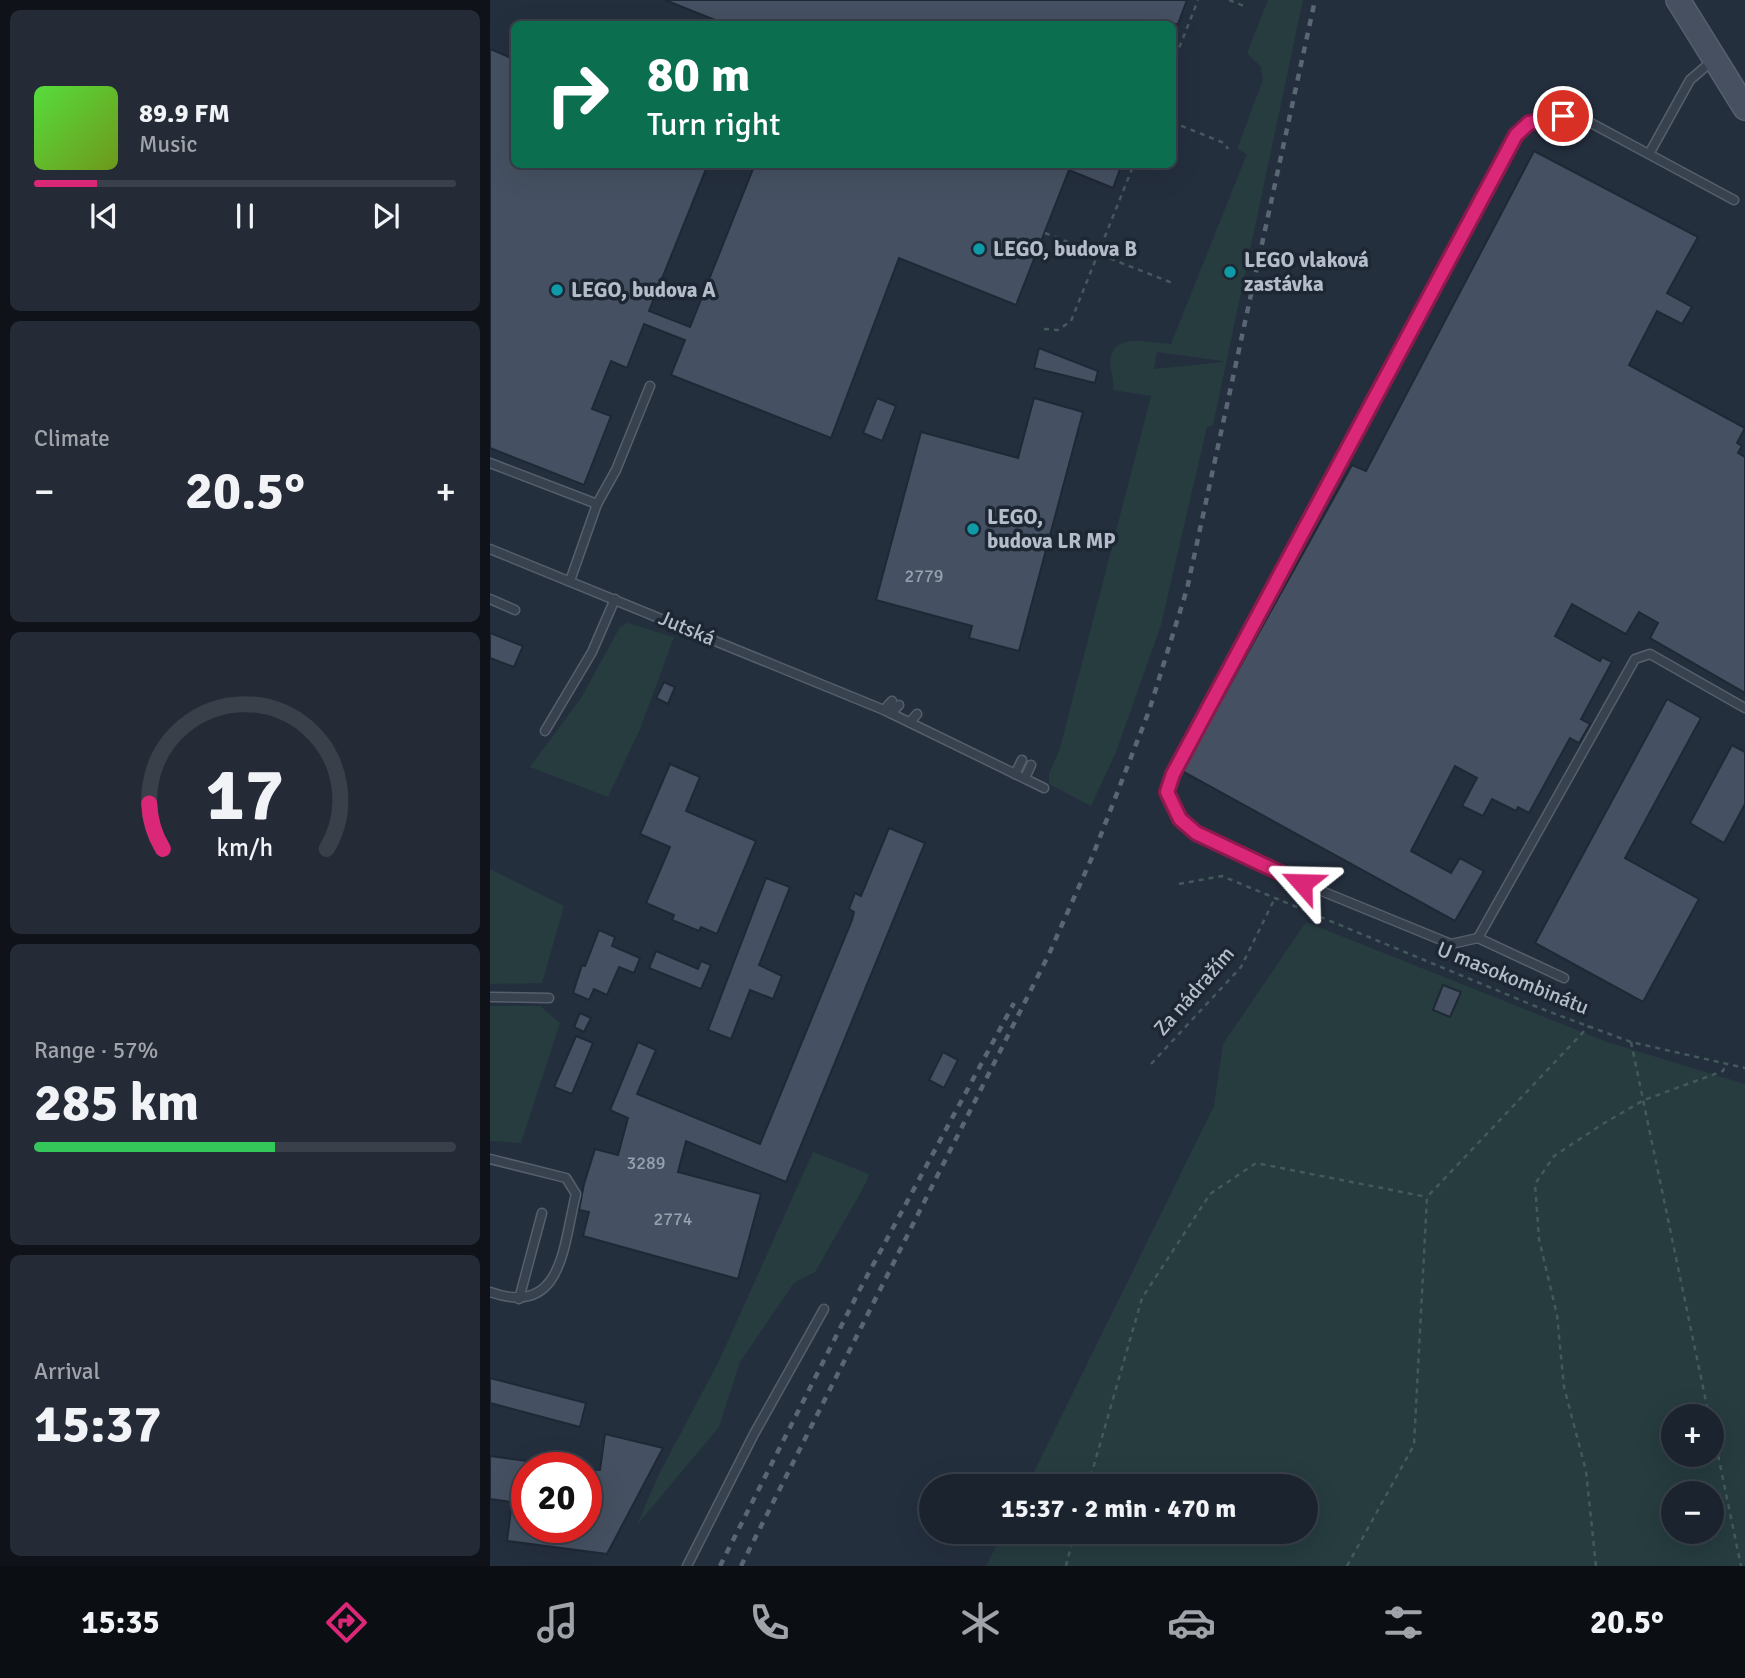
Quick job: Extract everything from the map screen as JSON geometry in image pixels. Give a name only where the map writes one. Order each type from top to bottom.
[{"type":"street","points":[[1678,0],[1745,108]]},
{"type":"lane","points":[[1649,155],[1690,80],[1714,59]]},
{"type":"lane","points":[[1563,978],[1478,938],[1451,944],[1302,883],[1196,833],[1180,819],[1167,792],[1173,774],[1250,627],[1516,135],[1529,123],[1563,116],[1591,123],[1734,200]]},
{"type":"lane","points":[[570,581],[597,504],[616,470],[649,386]]},
{"type":"lane","points":[[490,463],[597,504]]},
{"type":"lane","name":"Jutská","points":[[490,549],[888,712],[1044,788]]},
{"type":"lane","points":[[545,732],[592,652],[615,598]]},
{"type":"lane","points":[[490,599],[515,610]]},
{"type":"lane","points":[[1478,938],[1635,659],[1650,654],[1745,708]]},
{"type":"lane","points":[[888,712],[895,703]]},
{"type":"lane","points":[[910,723],[917,714]]},
{"type":"lane","points":[[1015,774],[1022,761]]},
{"type":"lane","points":[[1025,778],[1031,765]]},
{"type":"lane","points":[[490,997],[549,998]]},
{"type":"lane","points":[[490,1159],[566,1178],[576,1194],[555,1279],[542,1292],[519,1299],[490,1292]]},
{"type":"lane","points":[[519,1299],[542,1213]]},
{"type":"lane","points":[[687,1566],[754,1434],[824,1309]]},
{"type":"path","points":[[1176,56],[1198,0]]},
{"type":"path","points":[[1229,0],[1244,6]]},
{"type":"path","points":[[1176,124],[1224,143],[1228,149]]},
{"type":"path","points":[[1044,329],[1052,331],[1069,324],[1132,168]]},
{"type":"path","points":[[1045,233],[1175,284]]},
{"type":"path","name":"U masokombinátu","points":[[1179,884],[1222,876],[1632,1042],[1745,1068]]},
{"type":"path","name":"Za nádražím","points":[[1152,1064],[1241,967],[1275,898]]},
{"type":"path","points":[[1347,1566],[1414,1445],[1427,1197],[1589,1026]]},
{"type":"path","points":[[1632,1042],[1707,1404]]},
{"type":"path","points":[[1595,1566],[1586,1471],[1564,1387],[1557,1315],[1539,1239],[1535,1184],[1554,1156],[1644,1100],[1700,1082],[1723,1071],[1726,1063]]},
{"type":"path","points":[[1091,1474],[1142,1298],[1210,1194],[1256,1163],[1427,1197]]},
{"type":"path","points":[[1720,1467],[1741,1566]]},
{"type":"path","points":[[1066,1566],[1072,1544]]},
{"type":"green space","points":[[1268,0],[1303,0],[1213,425],[1207,427],[1161,625],[1116,752],[1091,806],[1049,784],[1049,774],[1060,748],[1151,396],[1113,390],[1111,357],[1114,349],[1128,342],[1171,344],[1247,154],[1237,149],[1263,80],[1261,67],[1247,53]],"holes":[[[1157,352],[1223,362],[1154,369]]]},
{"type":"green space","points":[[628,623],[674,637],[640,729],[608,797],[530,767],[581,698],[620,627]]},
{"type":"green space","points":[[490,869],[564,906],[542,983],[490,984]]},
{"type":"green space","points":[[1306,922],[1607,1042],[1745,1084],[1745,1566],[986,1566],[997,1544],[1318,1544],[1318,1474],[1033,1474],[1214,1106],[1223,1044]]},
{"type":"green space","points":[[490,1006],[540,1006],[560,1023],[521,1143],[490,1141]]},
{"type":"green space","points":[[813,1152],[869,1174],[866,1183],[815,1272],[794,1283],[740,1362],[719,1427],[637,1525],[659,1474],[719,1361]]},
{"type":"building","points":[[665,0],[1187,0],[1178,24],[1176,21],[718,21]]},
{"type":"building","points":[[490,49],[511,58],[511,168],[706,168],[649,311],[690,327],[753,168],[1120,168],[1113,188],[1069,170],[1016,305],[899,258],[831,438],[671,375],[685,340],[644,324],[627,368],[611,361],[592,409],[611,416],[584,485],[490,448]]},
{"type":"building","points":[[1534,151],[1698,237],[1667,293],[1692,307],[1682,324],[1657,311],[1629,365],[1745,428],[1737,443],[1742,446],[1738,453],[1745,457],[1745,693],[1650,638],[1658,623],[1639,612],[1626,634],[1572,604],[1555,636],[1600,661],[1602,657],[1612,662],[1581,719],[1590,724],[1579,743],[1570,738],[1529,813],[1518,807],[1516,811],[1492,799],[1483,816],[1462,806],[1477,778],[1455,766],[1411,851],[1451,873],[1460,858],[1484,871],[1455,921],[1182,771],[1352,465],[1366,471]]},
{"type":"building","points":[[1039,348],[1098,371],[1095,383],[1034,368]]},
{"type":"building","points":[[877,398],[896,406],[882,441],[863,433]]},
{"type":"building","name":"LEGO, budova LR MP","points":[[1034,398],[1083,412],[1019,651],[969,638],[972,626],[876,600],[921,432],[1018,458]]},
{"type":"building","points":[[490,633],[523,646],[514,667],[490,658]]},
{"type":"building","points":[[664,682],[675,687],[668,704],[656,698]]},
{"type":"building","points":[[1667,699],[1701,718],[1625,858],[1699,899],[1643,1002],[1535,943]]},
{"type":"building","points":[[1732,745],[1745,752],[1745,804],[1724,843],[1690,823]]},
{"type":"building","points":[[670,764],[700,777],[686,811],[756,841],[717,934],[701,927],[699,931],[672,920],[674,915],[646,903],[670,847],[640,834]]},
{"type":"building","points":[[889,828],[925,843],[786,1182],[686,1141],[678,1172],[761,1194],[738,1279],[583,1236],[589,1212],[579,1210],[584,1184],[595,1149],[618,1155],[628,1118],[610,1110],[638,1042],[656,1050],[637,1094],[760,1144],[852,920],[854,912],[849,909],[855,893],[861,896]]},
{"type":"building","points":[[766,878],[790,887],[759,965],[782,976],[773,999],[750,990],[731,1039],[708,1030]]},
{"type":"building","points":[[599,930],[615,937],[612,946],[640,958],[634,973],[619,967],[607,995],[594,989],[589,1000],[573,993],[582,965],[585,966]]},
{"type":"building","points":[[656,951],[698,969],[701,961],[711,965],[701,989],[649,968]]},
{"type":"building","points":[[1443,985],[1461,992],[1450,1017],[1433,1010]]},
{"type":"building","points":[[580,1013],[591,1018],[584,1032],[574,1027]]},
{"type":"building","points":[[576,1036],[593,1043],[572,1094],[554,1087]]},
{"type":"building","points":[[943,1052],[958,1060],[944,1088],[929,1080]]},
{"type":"building","points":[[490,1378],[586,1403],[580,1427],[490,1403]]},
{"type":"building","points":[[605,1434],[663,1448],[607,1554],[522,1543],[602,1543],[602,1456]]},
{"type":"building","points":[[490,1456],[511,1459],[511,1502],[490,1499]]},
{"type":"building","points":[[511,1510],[511,1542],[507,1541]]},
{"type":"railway","points":[[741,1566],[1049,954],[1093,855],[1149,711],[1187,589],[1315,0]]},
{"type":"railway","points":[[720,1566],[859,1291],[1014,1003]]},
{"type":"place","name":"LEGO, budova B","points":[[979,249]]},
{"type":"place","name":"LEGO vlaková zastávka","points":[[1230,272]]},
{"type":"place","name":"LEGO, budova A","points":[[557,290]]},
{"type":"place","name":"LEGO, budova LR MP","points":[[973,529]]},
{"type":"route","points":[[1302,883],[1196,833],[1171,808],[1167,792],[1173,774],[1516,135],[1529,123],[1563,116]]}]
